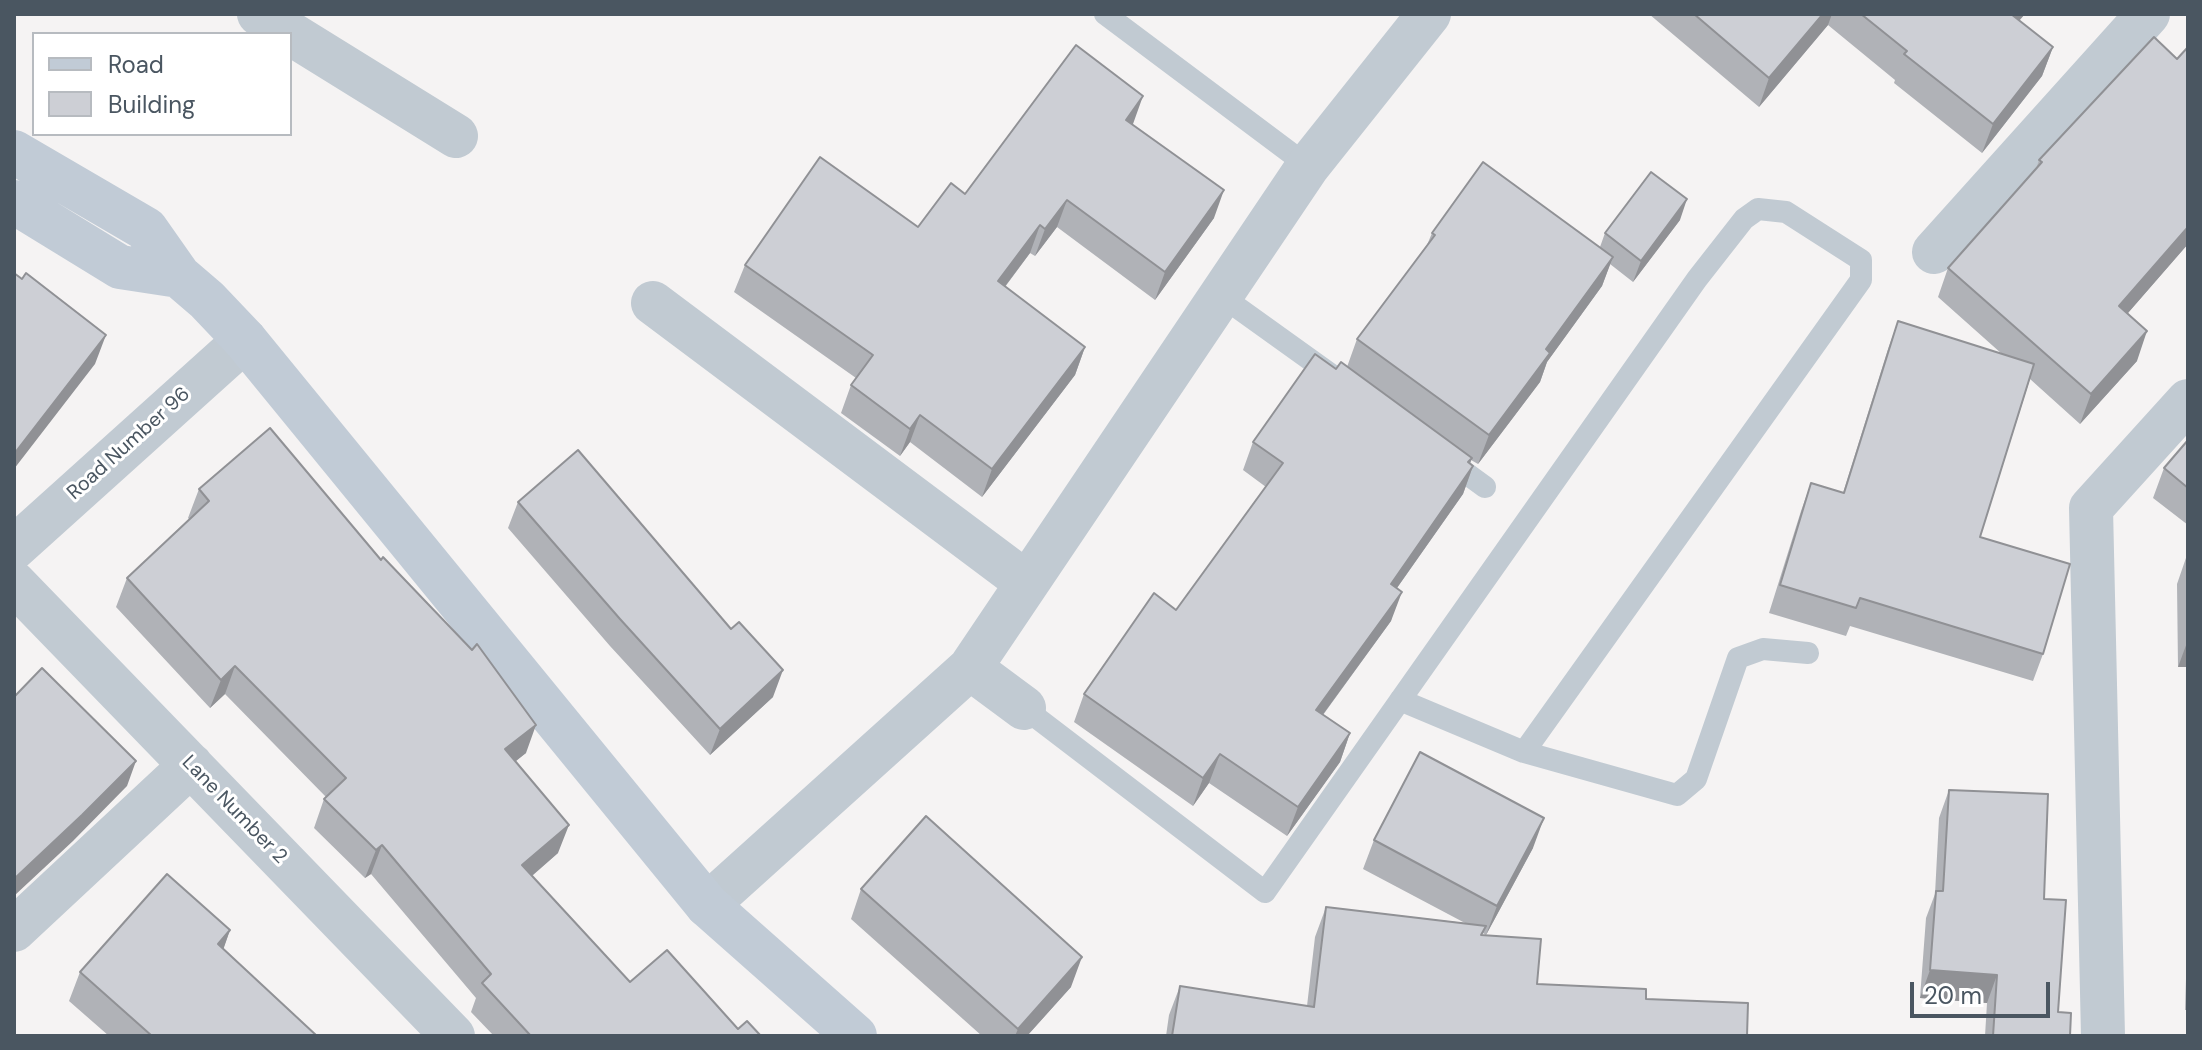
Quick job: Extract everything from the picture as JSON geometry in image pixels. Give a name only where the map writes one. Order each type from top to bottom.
[{"type":"street","points":[[259,14],[288,32]]},
{"type":"street","points":[[707,905],[970,668],[1308,166],[1429,14]]},
{"type":"street","points":[[1934,252],[2148,14]]},
{"type":"street","points":[[292,34],[456,136]]},
{"type":"street","points":[[14,152],[146,229],[179,276],[245,340],[707,905],[855,1036]]},
{"type":"street","points":[[14,202],[120,267],[179,276]]},
{"type":"street","points":[[653,303],[1027,583]]},
{"type":"street","name":"Road Number 96","points":[[14,548],[245,340]]},
{"type":"street","points":[[2103,1036],[2091,508],[2188,401]]},
{"type":"street","name":"Lane Number 2","points":[[14,583],[453,1036]]},
{"type":"street","points":[[970,668],[1024,708]]},
{"type":"street","points":[[14,930],[191,765]]},
{"type":"lane","points":[[1105,14],[1308,166]]},
{"type":"lane","points":[[1024,708],[1265,892],[1697,279],[1744,219],[1758,209],[1786,212],[1861,260],[1861,280],[1524,752]]},
{"type":"lane","points":[[1220,295],[1348,387]]},
{"type":"lane","points":[[1435,451],[1485,487]]},
{"type":"lane","points":[[1400,700],[1524,752],[1677,795],[1696,779],[1738,658],[1763,649],[1808,653]]},
{"type":"building","points":[[1694,14],[1823,14],[1769,78]]},
{"type":"building","points":[[1861,14],[2011,14],[2053,47],[1993,124],[1904,54],[1907,51]]},
{"type":"building","points":[[2154,37],[2177,59],[2188,47],[2188,227],[2119,306],[2147,331],[2091,394],[1948,268],[2042,162],[2039,160]]},
{"type":"building","points":[[1076,45],[1143,96],[1126,120],[1224,190],[1165,272],[1067,200],[1045,229],[1040,225],[998,281],[1085,347],[992,469],[920,415],[910,429],[851,385],[873,355],[745,265],[820,157],[918,227],[951,183],[965,194]]},
{"type":"building","points":[[1483,162],[1613,257],[1546,349],[1550,353],[1489,435],[1357,339],[1435,235],[1432,233]]},
{"type":"building","points":[[1651,172],[1687,199],[1641,261],[1605,233]]},
{"type":"building","points":[[14,273],[22,279],[26,273],[106,335],[14,454]]},
{"type":"building","points":[[1898,321],[2034,364],[1980,537],[2070,564],[2043,654],[1860,598],[1856,608],[1780,585],[1811,483],[1844,493]]},
{"type":"building","points":[[1315,354],[1336,369],[1341,362],[1472,458],[1468,462],[1473,466],[1391,584],[1402,592],[1316,710],[1350,733],[1298,807],[1220,754],[1203,778],[1084,694],[1154,593],[1176,610],[1283,463],[1253,442]]},
{"type":"building","points":[[270,428],[381,560],[383,557],[472,650],[477,644],[536,725],[505,749],[569,825],[522,865],[630,982],[667,950],[738,1029],[747,1021],[761,1036],[531,1036],[482,983],[491,974],[382,845],[376,850],[324,799],[346,778],[235,666],[221,680],[127,578],[209,501],[199,489]]},
{"type":"building","points":[[2188,440],[2188,488],[2164,468]]},
{"type":"building","points":[[578,450],[731,629],[739,622],[783,670],[720,729],[518,502]]},
{"type":"building","points":[[42,668],[136,761],[14,879],[14,697]]},
{"type":"building","points":[[1420,752],[1544,818],[1497,906],[1374,840]]},
{"type":"building","points":[[1949,790],[2048,794],[2044,899],[2066,900],[2058,1012],[2071,1013],[2070,1036],[1993,1036],[1997,975],[1930,970],[1936,891],[1943,891]]},
{"type":"building","points":[[926,816],[1082,957],[1018,1029],[861,889]]},
{"type":"building","points":[[167,874],[230,930],[218,944],[317,1036],[152,1036],[80,972]]},
{"type":"building","points":[[1326,907],[1486,926],[1481,935],[1541,939],[1537,984],[1646,989],[1646,999],[1748,1003],[1747,1036],[1172,1036],[1180,986],[1314,1007]]}]
